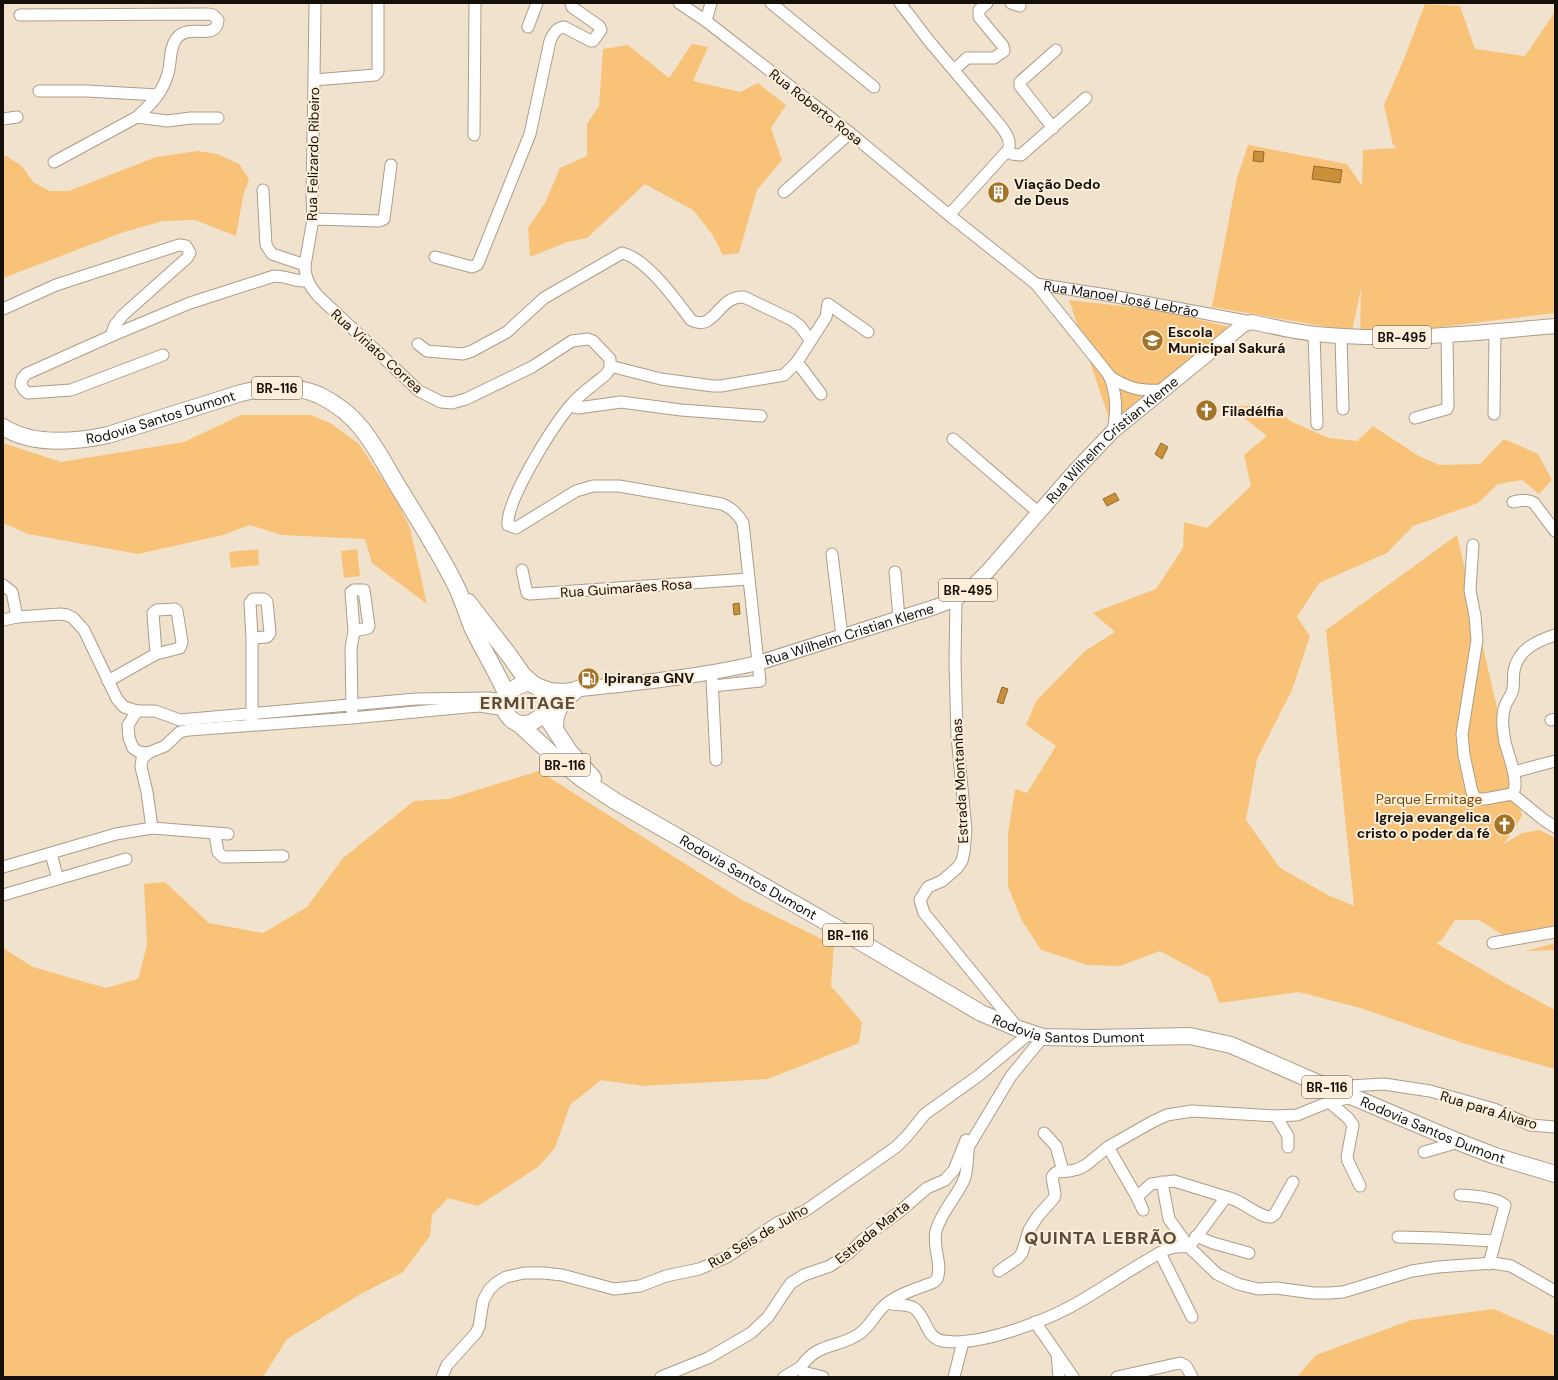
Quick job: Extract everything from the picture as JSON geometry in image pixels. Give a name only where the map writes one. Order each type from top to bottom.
[{"type":"highway","name":"Rodovia Santos Dumont","points":[[3,427],[26,437],[47,440],[69,441],[90,439],[108,435],[258,389],[275,388],[305,390],[337,406],[352,418],[362,429],[437,551],[457,588]]},
{"type":"highway","name":"BR-116","points":[[457,588],[523,675],[544,694],[547,703],[545,711],[569,751],[615,800]]},
{"type":"highway","name":"BR-116","points":[[457,588],[472,627],[506,702],[508,716],[582,779],[615,800]]},
{"type":"highway","points":[[506,702],[517,686],[532,683]]},
{"type":"highway","points":[[555,729],[556,712],[577,689]]},
{"type":"highway","points":[[519,724],[528,724],[540,717],[545,711]]},
{"type":"highway","name":"Rodovia Santos Dumont","points":[[615,800],[842,930],[981,1013],[1030,1033],[1092,1038],[1190,1036],[1205,1038],[1231,1045],[1328,1095],[1353,1097],[1495,1156],[1555,1174]]},
{"type":"main road","name":"Rua Manoel José Lebrão","points":[[1250,322],[1314,334],[1400,337],[1555,326]]},
{"type":"main road","name":"Rua Wilhelm Cristian Kleme","points":[[577,689],[625,684],[712,679],[842,636],[922,612],[956,599],[974,585],[988,571],[1074,472],[1113,431],[1243,325],[1250,322]]},
{"type":"main road","name":"BR-495","points":[[532,683],[550,690],[561,691],[577,689]]},
{"type":"main road","name":"BR-495","points":[[545,711],[577,689]]},
{"type":"street","points":[[314,80],[315,3]]},
{"type":"street","name":"Rua Felizardo Ribeiro","points":[[305,266],[313,219],[314,80],[375,75],[378,72],[378,3]]},
{"type":"street","points":[[474,135],[475,3]]},
{"type":"street","points":[[528,27],[537,3]]},
{"type":"street","points":[[435,258],[472,267],[479,261],[530,134],[550,41],[554,32],[560,27],[564,26],[589,40],[594,41],[600,30],[599,26],[572,8],[570,3]]},
{"type":"street","name":"Rua Roberto Rosa","points":[[680,3],[706,21],[850,133],[949,215]]},
{"type":"street","points":[[706,21],[711,3]]},
{"type":"street","points":[[771,3],[874,87]]},
{"type":"street","points":[[900,3],[929,41],[1004,131],[1009,141],[1010,146],[1008,150],[949,215]]},
{"type":"street","points":[[954,70],[967,58],[994,58],[1004,51],[1003,46],[978,17],[979,10],[987,3]]},
{"type":"street","points":[[20,15],[103,8],[208,14],[216,17],[218,20],[218,26],[210,32],[191,30],[180,35],[176,39],[172,48],[167,78],[158,95],[137,117],[54,162]]},
{"type":"street","points":[[1053,128],[1020,86],[1020,82],[1056,50]]},
{"type":"street","points":[[39,91],[87,91],[158,95]]},
{"type":"street","points":[[1008,150],[1012,154],[1021,155],[1086,98]]},
{"type":"street","points":[[3,119],[17,117]]},
{"type":"street","points":[[137,117],[167,121],[190,118],[218,118]]},
{"type":"street","points":[[784,192],[850,133]]},
{"type":"street","points":[[313,219],[379,221],[384,219],[391,165]]},
{"type":"street","points":[[263,190],[266,245],[268,250],[272,254],[305,266]]},
{"type":"street","name":"Rua Manoel José Lebrão","points":[[949,215],[1036,284],[1107,295],[1250,322]]},
{"type":"street","points":[[3,309],[56,286],[179,245],[186,246],[189,250],[188,258],[123,315],[115,325],[111,336]]},
{"type":"street","points":[[418,344],[427,351],[463,354],[472,351],[507,332],[544,298],[622,252],[628,254],[657,276],[691,320],[706,322],[713,317],[729,300],[737,297],[744,297],[792,320],[800,326],[810,340]]},
{"type":"street","name":"Rua Viriato Correa","points":[[305,266],[308,281],[318,297],[419,391],[441,402],[452,403],[466,399],[526,370],[572,341],[588,339],[593,341],[610,359],[610,366]]},
{"type":"street","points":[[163,355],[71,390],[30,393],[24,390],[21,381],[26,374],[190,303],[274,276],[284,276],[300,282],[308,281]]},
{"type":"street","points":[[1036,284],[1109,375],[1122,384],[1132,388],[1146,391],[1163,390]]},
{"type":"street","points":[[758,663],[743,524],[735,511],[728,506],[607,485],[593,486],[576,491],[516,528],[508,524],[508,518],[516,495],[540,449],[570,406],[584,391],[608,372],[610,366],[661,379],[713,386],[784,375],[796,362],[826,318],[828,304],[868,332]]},
{"type":"street","points":[[1494,414],[1495,330]]},
{"type":"street","points":[[1314,334],[1317,424]]},
{"type":"street","points":[[1415,418],[1447,409],[1447,334]]},
{"type":"street","points":[[1341,336],[1344,409]]},
{"type":"street","points":[[796,362],[821,394]]},
{"type":"street","points":[[1109,375],[1115,390],[1116,407],[1113,431]]},
{"type":"street","points":[[570,406],[578,408],[621,402],[682,410],[761,416]]},
{"type":"street","points":[[953,439],[1039,513]]},
{"type":"street","points":[[1513,502],[1530,500],[1534,503],[1555,531]]},
{"type":"street","points":[[1473,545],[1470,590],[1475,616],[1477,640],[1462,734],[1464,755],[1472,792],[1476,799],[1485,799],[1512,794],[1516,788],[1514,772],[1505,741],[1503,718],[1505,706],[1513,689],[1514,668],[1517,661],[1527,648],[1543,639],[1555,635]]},
{"type":"street","points":[[832,554],[842,636]]},
{"type":"street","name":"Rua Guimarães Rosa","points":[[522,570],[526,593],[530,594],[749,580]]},
{"type":"street","points":[[895,572],[899,618]]},
{"type":"street","points":[[3,585],[12,592],[17,617]]},
{"type":"street","name":"Estrada Montanhas","points":[[956,599],[955,662],[957,736],[966,830],[964,852],[962,861],[958,868],[942,881],[928,887],[920,900],[924,913],[983,983],[1030,1033]]},
{"type":"street","points":[[3,620],[17,617],[60,614],[73,618],[84,630],[116,699],[124,706],[137,711],[154,711],[162,713],[170,718],[180,720],[352,718],[480,706],[506,702]]},
{"type":"street","points":[[352,718],[351,648],[354,631]]},
{"type":"street","points":[[252,638],[252,719]]},
{"type":"street","points":[[108,681],[156,654]]},
{"type":"street","points":[[712,679],[716,760]]},
{"type":"street","points":[[152,828],[148,797],[141,767],[142,759],[148,753],[165,746],[180,732],[252,719],[352,705],[416,699],[488,698],[506,702]]},
{"type":"street","points":[[137,711],[128,725],[129,738],[133,748],[139,752],[148,753]]},
{"type":"street","points":[[170,718],[173,730],[172,739]]},
{"type":"street","points":[[1514,772],[1555,761]]},
{"type":"street","points":[[1512,794],[1555,827]]},
{"type":"street","points":[[1544,820],[1555,816]]},
{"type":"street","points":[[3,867],[116,834],[152,828],[228,834]]},
{"type":"street","points":[[215,834],[218,852],[223,857],[283,856]]},
{"type":"street","points":[[51,854],[58,879]]},
{"type":"street","points":[[3,895],[126,859]]},
{"type":"street","points":[[1493,943],[1555,932]]},
{"type":"street","points":[[784,1377],[801,1367],[805,1361],[824,1346],[858,1335],[867,1328],[880,1310],[898,1296],[934,1282],[937,1279],[939,1271],[934,1242],[938,1226],[945,1210],[963,1183],[966,1172],[967,1154],[970,1146],[1011,1076],[1030,1033]]},
{"type":"street","name":"Rua Seis de Julho","points":[[442,1377],[447,1365],[476,1333],[479,1327],[483,1301],[489,1290],[496,1283],[506,1277],[524,1273],[562,1275],[614,1289],[626,1288],[640,1286],[666,1276],[699,1269],[727,1257],[777,1223],[805,1211],[896,1147],[925,1114],[978,1076],[1030,1033]]},
{"type":"street","name":"Rua para Álvaro","points":[[1063,1171],[1078,1169],[1108,1147],[1167,1115],[1192,1111],[1276,1116],[1297,1115],[1328,1095],[1384,1084],[1422,1090],[1494,1109],[1530,1125],[1552,1128]]},
{"type":"street","points":[[1328,1095],[1353,1125],[1347,1157],[1360,1186]]},
{"type":"street","points":[[1276,1116],[1288,1136],[1288,1146]]},
{"type":"street","name":"Estrada Marta","points":[[661,1377],[708,1358],[751,1333],[768,1317],[792,1283],[804,1275],[830,1266],[839,1260],[927,1188],[944,1180],[954,1170],[965,1142],[986,1118]]},
{"type":"street","points":[[999,1271],[1018,1258],[1022,1253],[1029,1230],[1055,1194],[1052,1177],[1057,1172],[1063,1171],[1056,1146],[1044,1133]]},
{"type":"street","points":[[1424,1152],[1459,1142]]},
{"type":"street","points":[[1108,1147],[1143,1210]]},
{"type":"street","points":[[1137,1197],[1151,1184],[1174,1181],[1236,1199],[1263,1215],[1271,1217],[1275,1214],[1292,1182]]},
{"type":"street","points":[[1162,1182],[1169,1219],[1189,1247],[1217,1274],[1238,1284],[1258,1289],[1276,1288],[1329,1294],[1343,1292],[1412,1271],[1438,1267],[1489,1264],[1511,1266],[1555,1291]]},
{"type":"street","points":[[1460,1195],[1480,1197],[1504,1204],[1505,1207],[1494,1241],[1489,1264]]},
{"type":"street","points":[[1189,1247],[1226,1197]]},
{"type":"street","points":[[1196,1236],[1213,1243],[1249,1253]]},
{"type":"street","points":[[1398,1237],[1494,1241]]},
{"type":"street","points":[[888,1303],[913,1307],[917,1310],[930,1334],[938,1340],[963,1342],[1007,1333],[1064,1310],[1160,1253],[1177,1247],[1189,1247]]},
{"type":"street","points":[[1160,1253],[1192,1317]]},
{"type":"street","points":[[1035,1322],[1073,1377]]},
{"type":"street","points":[[954,1377],[963,1342]]},
{"type":"street","points":[[1057,1354],[1059,1377]]},
{"type":"street","points":[[1116,1377],[1137,1375],[1180,1363],[1186,1366],[1192,1377]]},
{"type":"street","points":[[801,1367],[804,1372],[823,1377]]},
{"type":"green space","points":[[1425,4],[1460,6],[1475,49],[1525,56],[1555,12],[1555,313],[1360,337],[1361,289],[1352,331],[1212,307],[1237,178],[1248,145],[1347,164],[1362,186],[1363,150],[1397,148],[1393,145],[1384,105],[1404,59]]},
{"type":"green space","points":[[692,44],[708,47],[693,81],[740,92],[758,83],[786,105],[771,128],[782,160],[757,190],[739,253],[723,255],[712,234],[693,210],[645,184],[587,238],[567,242],[530,257],[528,228],[545,203],[560,168],[587,156],[587,124],[599,106],[603,49],[628,45],[669,78]]},
{"type":"green space","points":[[198,151],[217,154],[239,164],[249,179],[243,196],[236,236],[195,220],[163,221],[124,232],[3,278],[3,156],[6,156],[22,166],[33,182],[50,191],[69,191],[156,157]]},
{"type":"green space","name":"Escola Municipal Sakurá","points":[[1069,300],[1158,310],[1238,329],[1115,436]]},
{"type":"green space","name":"Parque Ermitage","points":[[1270,405],[1292,422],[1329,438],[1357,441],[1373,426],[1417,455],[1439,465],[1480,464],[1504,439],[1538,454],[1552,480],[1539,494],[1522,480],[1498,484],[1478,503],[1413,526],[1387,553],[1319,583],[1297,617],[1310,636],[1292,690],[1257,759],[1246,820],[1280,868],[1328,895],[1354,906],[1326,630],[1457,535],[1522,816],[1504,844],[1522,833],[1540,830],[1555,838],[1555,931],[1520,941],[1503,935],[1479,920],[1455,920],[1442,940],[1436,943],[1555,1010],[1555,1069],[1462,1043],[1360,1008],[1299,992],[1219,1003],[1210,978],[1160,951],[1120,966],[1088,965],[1041,950],[1021,919],[1008,886],[1008,834],[1015,789],[1027,793],[1056,746],[1026,725],[1036,701],[1085,651],[1115,632],[1093,613],[1156,589],[1183,548],[1184,522],[1207,528],[1251,486],[1244,455],[1267,436],[1243,417],[1236,406]]},
{"type":"green space","points":[[241,415],[311,415],[330,423],[359,444],[398,503],[410,528],[427,604],[372,563],[365,539],[282,535],[250,525],[223,535],[138,554],[28,534],[3,523],[3,443],[61,462],[184,442]]},
{"type":"green space","points":[[258,549],[259,565],[231,568],[229,552]]},
{"type":"green space","points":[[357,549],[360,576],[344,578],[341,551]]},
{"type":"green space","points":[[539,771],[742,900],[834,945],[831,986],[862,1022],[859,1043],[768,1079],[643,1086],[601,1080],[570,1105],[555,1148],[538,1167],[478,1206],[448,1198],[432,1215],[430,1236],[403,1272],[359,1295],[287,1339],[263,1377],[3,1377],[3,948],[33,967],[106,988],[138,979],[147,945],[144,884],[165,882],[209,923],[263,933],[307,907],[343,858],[414,801],[448,799]]},
{"type":"green space","points":[[1555,943],[1555,950],[1526,951]]},
{"type":"green space","points":[[1494,1309],[1555,1336],[1555,1377],[1297,1377],[1316,1355],[1411,1320]]},
{"type":"shaded area","points":[[1254,151],[1264,152],[1263,162],[1253,161]]},
{"type":"shaded area","points":[[1314,166],[1342,170],[1340,183],[1312,179]]},
{"type":"shaded area","points":[[1161,443],[1168,447],[1162,459],[1155,454]]},
{"type":"shaded area","points":[[1115,493],[1119,500],[1107,506],[1103,499]]},
{"type":"shaded area","points":[[739,603],[740,614],[734,615],[733,604]]},
{"type":"shaded area","points":[[1002,687],[1008,689],[1003,704],[997,702]]},
{"type":"place","name":"Viação Dedo de Deus","points":[[999,192]]},
{"type":"place","name":"Escola Municipal Sakurá","points":[[1152,340]]},
{"type":"place","name":"Filadélfia","points":[[1206,411]]},
{"type":"place","name":"Ipiranga GNV","points":[[589,678]]},
{"type":"place","name":"Igreja evangelica cristo o poder da fé","points":[[1505,825]]},
{"type":"district","name":"ERMITAGE","points":[[528,703]]},
{"type":"district","name":"QUINTA LEBRÃO","points":[[1101,1238]]}]
